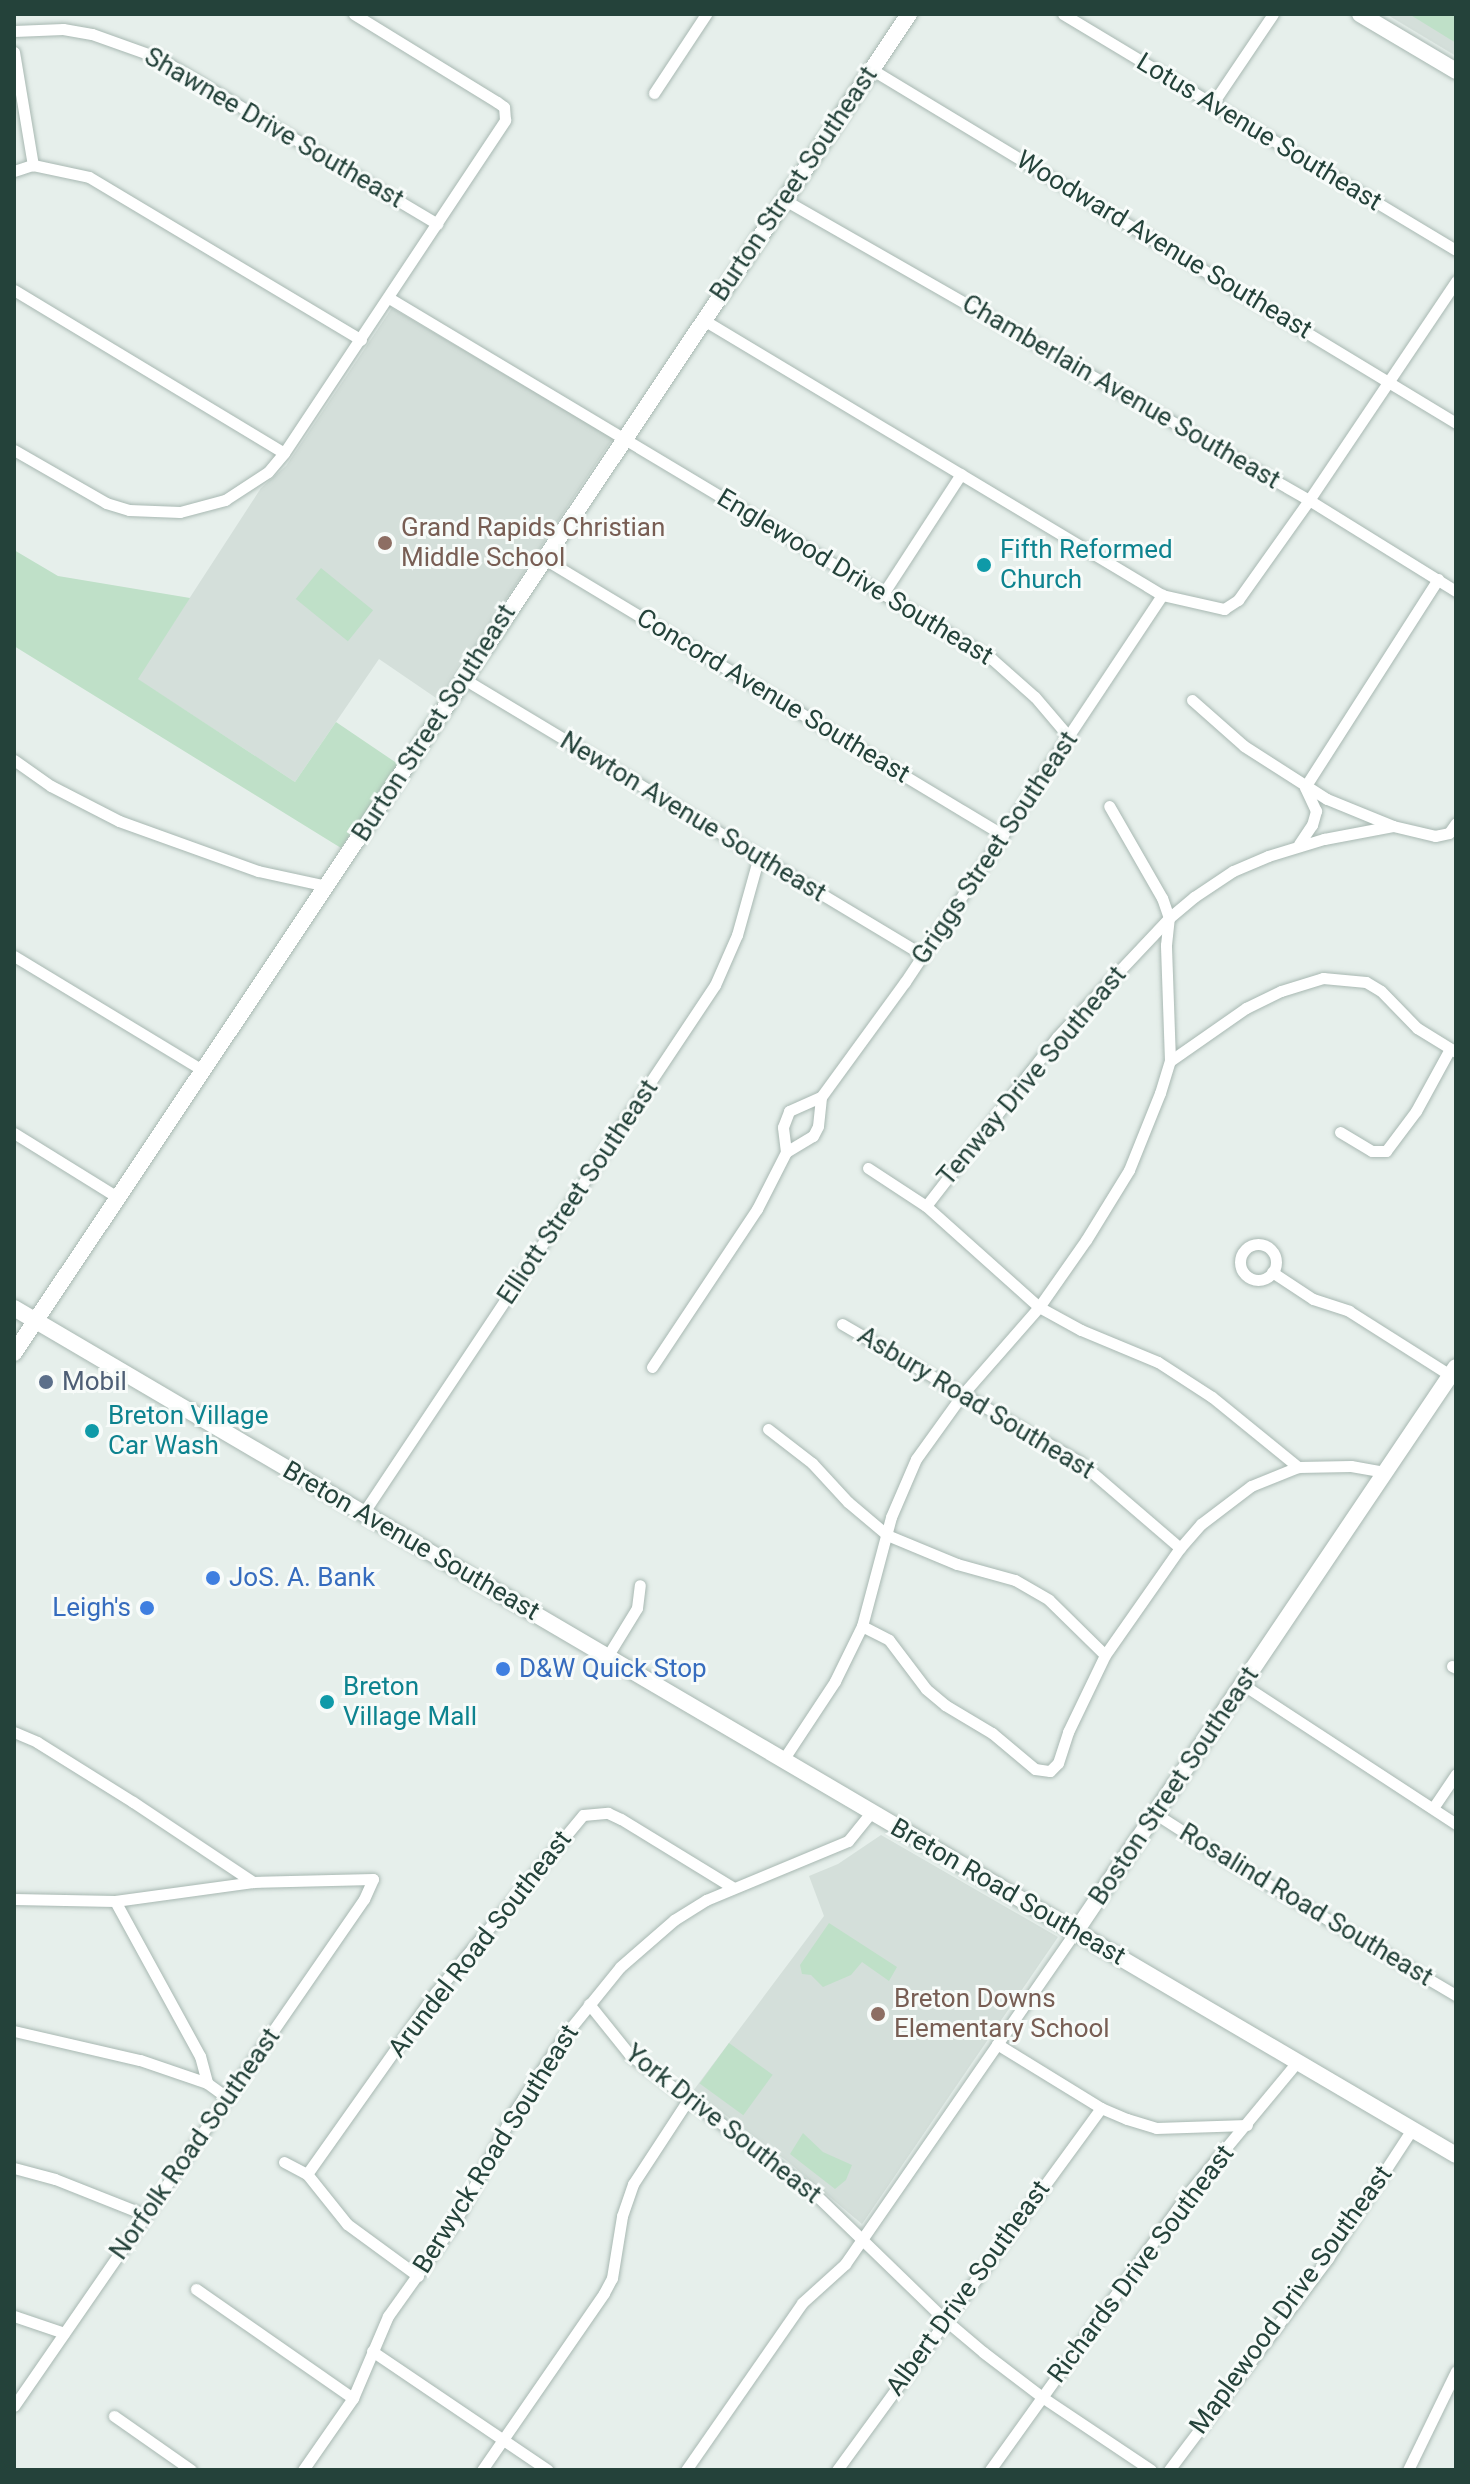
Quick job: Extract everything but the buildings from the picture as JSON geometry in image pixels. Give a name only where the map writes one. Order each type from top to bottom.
[{"type":"main road","name":"Burton Street Southeast","points":[[14,1353],[907,14]]},
{"type":"main road","points":[[1360,14],[1456,71]]},
{"type":"main road","name":"Breton Avenue Southeast","points":[[14,1308],[559,1628]]},
{"type":"main road","name":"Boston Street Southeast","points":[[1076,1931],[1453,1371]]},
{"type":"main road","name":"Breton Road Southeast","points":[[559,1628],[1456,2155]]},
{"type":"street","points":[[14,450],[106,503],[129,510],[180,512],[225,500],[268,472],[284,453],[500,131],[506,113],[497,102],[354,14]]},
{"type":"street","points":[[654,93],[706,14]]},
{"type":"street","name":"Lotus Avenue Southeast","points":[[1063,14],[1456,250]]},
{"type":"street","points":[[1213,103],[1273,14]]},
{"type":"street","name":"Shawnee Drive Southeast","points":[[14,31],[63,29],[118,41],[149,53],[437,224]]},
{"type":"street","points":[[14,52],[33,165]]},
{"type":"street","name":"Woodward Avenue Southeast","points":[[871,69],[1456,423]]},
{"type":"street","points":[[14,171],[33,165],[89,177],[361,340]]},
{"type":"street","name":"Chamberlain Avenue Southeast","points":[[783,199],[1309,500],[1456,591]]},
{"type":"street","points":[[702,319],[1162,595],[1224,609],[1231,607],[1309,500],[1456,281]]},
{"type":"street","points":[[14,290],[284,453]]},
{"type":"street","name":"Englewood Drive Southeast","points":[[389,298],[992,659],[1035,697],[1069,737]]},
{"type":"street","points":[[883,594],[961,474]]},
{"type":"street","name":"Concord Avenue Southeast","points":[[543,558],[1003,835]]},
{"type":"street","points":[[1305,787],[1438,579]]},
{"type":"street","name":"Griggs Street Southeast","points":[[786,1152],[813,1136],[818,1126],[821,1097],[923,955],[1162,595]]},
{"type":"street","name":"Newton Avenue Southeast","points":[[464,679],[923,955]]},
{"type":"street","points":[[1192,700],[1244,746],[1305,787],[1393,826],[1435,836],[1452,828]]},
{"type":"street","points":[[14,760],[51,786],[119,821],[258,871],[327,886]]},
{"type":"street","points":[[1299,845],[1308,833],[1316,811],[1305,787]]},
{"type":"street","points":[[783,1760],[835,1681],[862,1626],[908,1472],[962,1395],[1039,1307],[1129,1170],[1170,1061],[1166,945],[1169,918],[1162,898],[1109,806]]},
{"type":"street","name":"Tenway Drive Southeast","points":[[926,1206],[1057,1037],[1169,918],[1233,871],[1299,845],[1393,826]]},
{"type":"street","name":"Elliott Street Southeast","points":[[364,1512],[715,985],[737,935],[759,856]]},
{"type":"street","points":[[14,956],[204,1071]]},
{"type":"street","points":[[1170,1061],[1246,1008],[1281,991],[1323,978],[1366,982],[1381,991],[1417,1028],[1453,1050],[1416,1111],[1386,1151],[1372,1151],[1340,1132]]},
{"type":"street","name":"Griggs Street Southeast","points":[[652,1367],[762,1201],[786,1152],[783,1127],[789,1111],[821,1097]]},
{"type":"street","points":[[14,1133],[119,1198]]},
{"type":"street","points":[[868,1168],[926,1206],[1039,1307],[1081,1330],[1158,1362],[1212,1397],[1298,1467]]},
{"type":"street","points":[[1272,1272],[1313,1299],[1349,1311],[1453,1371]]},
{"type":"street","name":"Asbury Road Southeast","points":[[842,1324],[1080,1462],[1180,1548]]},
{"type":"street","points":[[768,1429],[812,1463],[848,1502],[887,1535],[957,1564],[1015,1580],[1049,1600],[1105,1655]]},
{"type":"street","points":[[862,1626],[889,1640],[926,1689],[945,1705],[992,1733],[1035,1769],[1050,1771],[1058,1763],[1068,1732],[1105,1655],[1180,1548],[1233,1498],[1251,1486],[1298,1467],[1351,1466],[1385,1472]]},
{"type":"street","points":[[607,1657],[637,1608],[640,1585]]},
{"type":"street","points":[[1242,1684],[1456,1824]]},
{"type":"street","points":[[14,1732],[133,1802],[253,1882]]},
{"type":"street","points":[[1433,1808],[1456,1774]]},
{"type":"street","name":"Arundel Road Southeast","points":[[307,2174],[436,1992],[583,1815],[608,1813],[621,1819],[732,1887]]},
{"type":"street","name":"Berwyck Road Southeast","points":[[303,2470],[353,2398],[388,2316],[455,2222],[514,2112],[589,2004],[645,1943],[674,1920],[732,1887],[848,1841],[871,1813]]},
{"type":"street","name":"Rosalind Road Southeast","points":[[1156,1814],[1229,1861],[1456,1995]]},
{"type":"street","name":"Norfolk Road Southeast","points":[[14,2406],[364,1899],[373,1879],[253,1882]]},
{"type":"street","points":[[14,1899],[115,1901],[253,1882]]},
{"type":"street","points":[[115,1901],[200,2056],[207,2083]]},
{"type":"street","name":"Boston Street Southeast","points":[[686,2470],[802,2303],[845,2264],[1076,1931]]},
{"type":"street","name":"York Drive Southeast","points":[[589,2004],[630,2055],[815,2194],[944,2319],[1042,2397],[1151,2470]]},
{"type":"street","points":[[14,2031],[140,2060],[207,2083],[228,2098]]},
{"type":"street","points":[[997,2044],[1101,2108],[1156,2128],[1247,2125]]},
{"type":"street","name":"Richards Drive Southeast","points":[[990,2470],[1190,2191],[1297,2062]]},
{"type":"street","points":[[482,2470],[604,2293],[612,2278],[622,2216],[633,2184],[688,2100]]},
{"type":"street","name":"Albert Drive Southeast","points":[[837,2470],[944,2319],[1101,2108]]},
{"type":"street","name":"Maplewood Drive Southeast","points":[[1169,2470],[1328,2258],[1412,2129]]},
{"type":"street","points":[[284,2162],[307,2174],[347,2224],[418,2276]]},
{"type":"street","points":[[14,2168],[55,2179],[146,2215]]},
{"type":"street","points":[[196,2289],[353,2398]]},
{"type":"street","points":[[14,2316],[64,2333]]},
{"type":"street","points":[[372,2351],[548,2470]]},
{"type":"street","points":[[1408,2470],[1456,2371]]},
{"type":"street","points":[[114,2416],[191,2470]]},
{"type":"shaded area","points":[[1386,14],[1456,14],[1456,56]]},
{"type":"shaded area","name":"Grand Rapids Christian Middle School","points":[[392,308],[613,438],[439,700],[379,659],[295,782],[137,679],[261,488],[286,466]]},
{"type":"shaded area","name":"Breton Downs Elementary School","points":[[881,1835],[1058,1937],[862,2224],[787,2161],[693,2091],[824,1916],[809,1876],[838,1864]]},
{"type":"green space","points":[[1409,14],[1456,14],[1456,43]]},
{"type":"green space","points":[[14,550],[58,576],[190,598],[138,679],[295,782],[336,722],[398,764],[341,848],[14,646]]},
{"type":"green space","points":[[321,568],[373,610],[348,641],[296,599]]},
{"type":"green space","points":[[829,1923],[897,1967],[889,1981],[862,1962],[851,1975],[823,1987],[811,1975],[802,1974],[800,1965]]},
{"type":"green space","points":[[729,2043],[773,2075],[743,2115],[700,2083]]},
{"type":"green space","points":[[803,2133],[823,2152],[852,2165],[846,2180],[835,2189],[790,2154]]},
{"type":"place","name":"Grand Rapids Christian Middle School","points":[[385,543]]},
{"type":"place","name":"Fifth Reformed Church","points":[[984,565]]},
{"type":"place","name":"Mobil","points":[[46,1382]]},
{"type":"place","name":"Breton Village Car Wash","points":[[92,1431]]},
{"type":"place","name":"JoS. A. Bank","points":[[213,1578]]},
{"type":"place","name":"Leigh's","points":[[147,1608]]},
{"type":"place","name":"D&W Quick Stop","points":[[503,1669]]},
{"type":"place","name":"Breton Village Mall","points":[[327,1702]]},
{"type":"place","name":"Breton Downs Elementary School","points":[[878,2014]]}]
